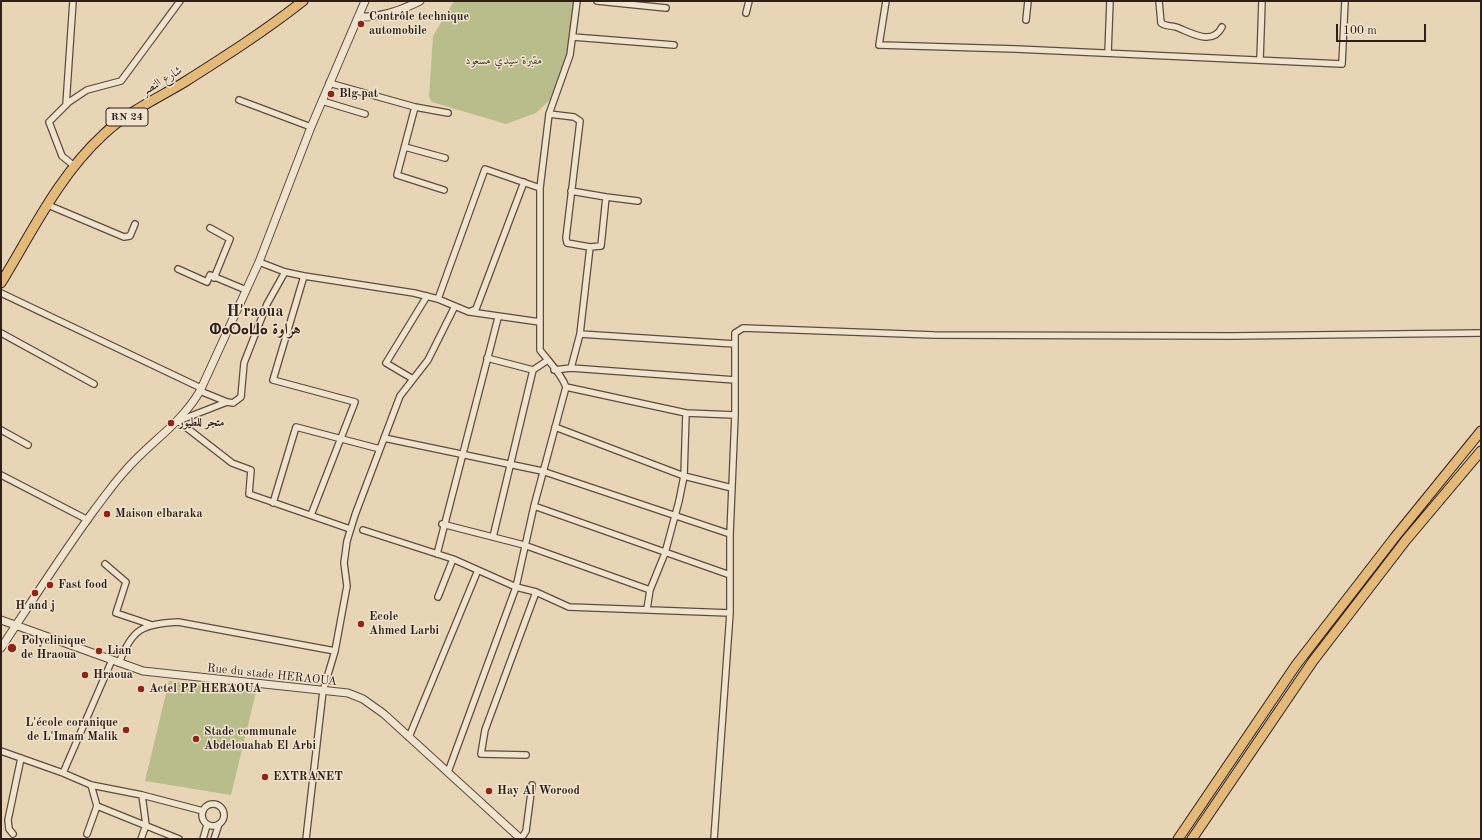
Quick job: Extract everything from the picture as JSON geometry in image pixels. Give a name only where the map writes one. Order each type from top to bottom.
[{"type":"main road","name":"شارع النصر","points":[[1,283],[73,165],[104,134],[119,122],[209,67],[279,20],[303,1]]},
{"type":"main road","points":[[1178,839],[1310,647],[1395,536],[1481,431]]},
{"type":"main road","points":[[1192,839],[1313,661],[1406,540],[1481,451]]},
{"type":"street","points":[[66,106],[73,1]]},
{"type":"street","points":[[73,165],[62,156],[49,122],[66,106],[87,90],[121,81],[180,1]]},
{"type":"street","points":[[1,648],[48,575],[125,470],[157,438],[178,422],[191,406],[200,390],[260,262],[311,127],[365,1]]},
{"type":"street","points":[[358,17],[368,18],[409,7],[420,1]]},
{"type":"street","points":[[448,772],[516,587],[524,545],[542,471],[566,387],[562,376],[554,370],[540,350],[540,188],[549,114],[570,55],[577,1]]},
{"type":"street","points":[[597,1],[666,8]]},
{"type":"street","points":[[746,13],[749,1]]},
{"type":"street","points":[[886,1],[878,45],[1108,53],[1342,64],[1345,1]]},
{"type":"street","points":[[1026,20],[1028,1]]},
{"type":"street","points":[[1108,53],[1110,1]]},
{"type":"street","points":[[1159,1],[1159,15],[1161,23],[1165,26],[1175,26],[1200,37],[1212,36],[1220,32],[1222,27]]},
{"type":"street","points":[[1260,60],[1262,1]]},
{"type":"street","points":[[573,37],[674,45]]},
{"type":"street","points":[[329,83],[415,107],[448,112]]},
{"type":"street","points":[[239,100],[311,127]]},
{"type":"street","points":[[322,101],[365,114]]},
{"type":"street","points":[[415,107],[397,175],[444,190]]},
{"type":"street","points":[[549,114],[574,117],[580,121],[566,242],[567,244],[590,247],[601,246],[606,197]]},
{"type":"street","points":[[405,147],[445,158]]},
{"type":"street","points":[[438,299],[485,169],[540,188]]},
{"type":"street","points":[[469,312],[476,309],[524,182]]},
{"type":"street","points":[[572,191],[606,197],[638,200]]},
{"type":"street","points":[[48,205],[124,238],[130,236],[135,224]]},
{"type":"street","points":[[210,228],[230,239],[214,278]]},
{"type":"street","points":[[570,368],[580,334],[590,247]]},
{"type":"street","points":[[260,262],[286,272],[304,276],[427,296],[469,312],[540,322]]},
{"type":"street","points":[[178,269],[207,282],[210,275],[214,278],[246,290]]},
{"type":"street","points":[[1,293],[200,390],[227,402],[233,403],[241,397],[244,363],[267,304],[286,272]]},
{"type":"street","points":[[304,276],[273,380],[355,402],[342,439],[311,515]]},
{"type":"street","points":[[413,379],[386,363],[427,296]]},
{"type":"street","points":[[306,839],[323,691],[335,651],[347,586],[344,563],[350,528],[400,396],[428,360],[455,306]]},
{"type":"street","points":[[437,554],[443,524],[498,318]]},
{"type":"street","points":[[714,839],[730,613],[730,534],[735,416],[735,333],[743,328],[934,335],[1230,336],[1481,333]]},
{"type":"street","points":[[1,333],[94,384]]},
{"type":"street","points":[[580,334],[735,344]]},
{"type":"street","points":[[487,358],[533,370]]},
{"type":"street","points":[[493,537],[533,370],[548,360]]},
{"type":"street","points":[[554,370],[570,368],[735,380]]},
{"type":"street","points":[[566,387],[686,413],[735,416]]},
{"type":"street","points":[[178,422],[227,402]]},
{"type":"street","points":[[648,609],[650,590],[665,553],[676,514],[684,476],[686,413]]},
{"type":"street","points":[[178,422],[232,463],[251,470],[249,494],[350,528]]},
{"type":"street","points":[[273,503],[296,427],[380,449]]},
{"type":"street","points":[[555,427],[684,476],[732,488]]},
{"type":"street","points":[[1,430],[28,445]]},
{"type":"street","points":[[384,438],[542,471],[676,514],[730,534]]},
{"type":"street","points":[[1,476],[88,520]]},
{"type":"street","points":[[534,506],[730,575]]},
{"type":"street","points":[[443,524],[524,545],[650,590]]},
{"type":"street","points":[[364,530],[453,559],[516,587],[536,592],[569,607],[730,613]]},
{"type":"street","points":[[438,597],[453,559]]},
{"type":"street","points":[[105,564],[126,582],[116,613],[153,625]]},
{"type":"street","points":[[409,737],[478,570]]},
{"type":"street","points":[[526,755],[481,754],[485,730],[536,592]]},
{"type":"street","name":"Rue du stade HERAOUA","points":[[1,620],[143,671],[171,676],[348,693],[363,699],[384,714],[521,839]]},
{"type":"street","points":[[63,772],[115,662],[126,644],[141,629],[153,625],[178,622],[335,651]]},
{"type":"street","points":[[1,751],[63,772],[91,785],[142,795],[203,811]]},
{"type":"street","points":[[13,834],[9,828],[8,820],[21,758]]},
{"type":"street","points":[[87,834],[97,806],[91,785]]},
{"type":"street","points":[[521,839],[526,831],[532,785]]},
{"type":"street","points":[[141,839],[146,825],[142,795]]},
{"type":"street","points":[[214,839],[219,824],[224,816],[221,808],[212,804],[206,806],[203,811],[202,818],[208,825],[213,826],[219,824]]},
{"type":"street","points":[[97,806],[179,839]]},
{"type":"street","points":[[203,839],[208,825]]},
{"type":"green space","name":"مقبرة سيدي مسعود","points":[[454,1],[578,1],[575,33],[558,92],[536,113],[506,124],[432,102],[429,97],[433,36]]},
{"type":"green space","name":"Stade communale Abdelouahab El Arbi","points":[[169,681],[256,692],[231,795],[145,781]]},
{"type":"place","name":"Contrôle technique automobile","points":[[361,24]]},
{"type":"place","name":"Blg pat","points":[[331,94]]},
{"type":"place","name":"متجر للطيور","points":[[171,423]]},
{"type":"place","name":"Maison elbaraka","points":[[107,514]]},
{"type":"place","name":"Fast food","points":[[50,585]]},
{"type":"place","name":"H and j","points":[[35,593]]},
{"type":"place","name":"Ecole Ahmed Larbi","points":[[361,624]]},
{"type":"place","name":"Polyclinique de Hraoua","points":[[12,648]]},
{"type":"place","name":"Lian","points":[[99,651]]},
{"type":"place","name":"Hraoua","points":[[85,675]]},
{"type":"place","name":"Actel PP HERAOUA","points":[[141,689]]},
{"type":"place","name":"L'école coranique de L'Imam Malik","points":[[126,730]]},
{"type":"place","name":"Stade communale Abdelouahab El Arbi","points":[[196,739]]},
{"type":"place","name":"EXTRANET","points":[[265,777]]},
{"type":"place","name":"Hay Al Worood","points":[[489,791]]},
{"type":"district","name":"H'raoua ⵀⴰⵔⴰⵡⴰ هراوة","points":[[255,321]]}]
